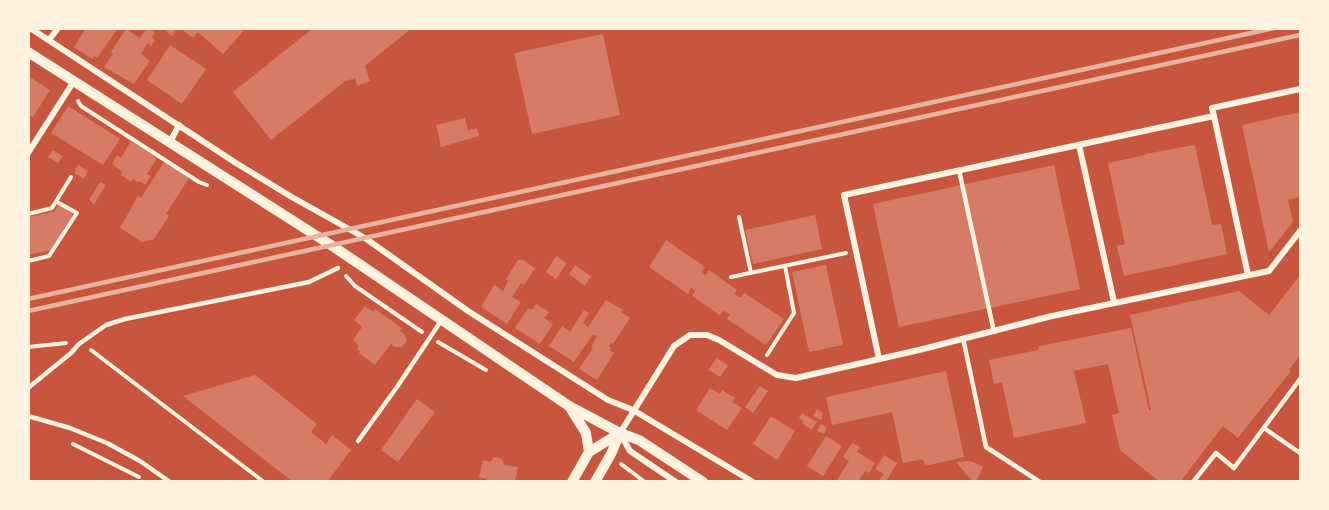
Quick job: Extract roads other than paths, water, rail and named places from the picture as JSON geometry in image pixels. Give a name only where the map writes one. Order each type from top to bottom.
[{"type":"street","points":[[30,28],[290,196],[357,234],[468,311],[608,400],[633,410],[753,482]]},
{"type":"street","points":[[49,40],[58,28]]},
{"type":"street","points":[[28,51],[324,241],[569,406],[620,433],[639,440],[703,482]]},
{"type":"street","points":[[28,153],[74,80]]},
{"type":"street","points":[[1248,275],[1212,108],[1300,89]]},
{"type":"street","points":[[879,359],[844,195],[1214,116]]},
{"type":"street","points":[[170,142],[179,125]]},
{"type":"street","points":[[1079,145],[1114,302]]},
{"type":"street","points":[[595,482],[633,410],[674,346],[690,335],[707,335],[777,375],[796,378],[994,332],[1052,316],[1269,271],[1300,231]]},
{"type":"street","points":[[569,406],[586,433],[589,452]]},
{"type":"street","points":[[572,482],[589,452],[620,433]]},
{"type":"street","points":[[620,433],[630,451],[676,482]]},
{"type":"lane","points":[[959,170],[994,332]]},
{"type":"lane","points":[[28,388],[79,344],[106,325],[309,282],[338,268]]},
{"type":"lane","points":[[358,441],[398,387],[441,321]]},
{"type":"lane","points":[[963,338],[986,447],[1040,482]]},
{"type":"lane","points":[[1193,482],[1216,453],[1234,468],[1300,379]]},
{"type":"lane","points":[[28,416],[70,428],[107,443],[140,461],[170,482]]},
{"type":"lane","points":[[1264,428],[1300,453]]},
{"type":"railway","points":[[28,299],[1274,28]]},
{"type":"railway","points":[[28,311],[1300,35]]}]
